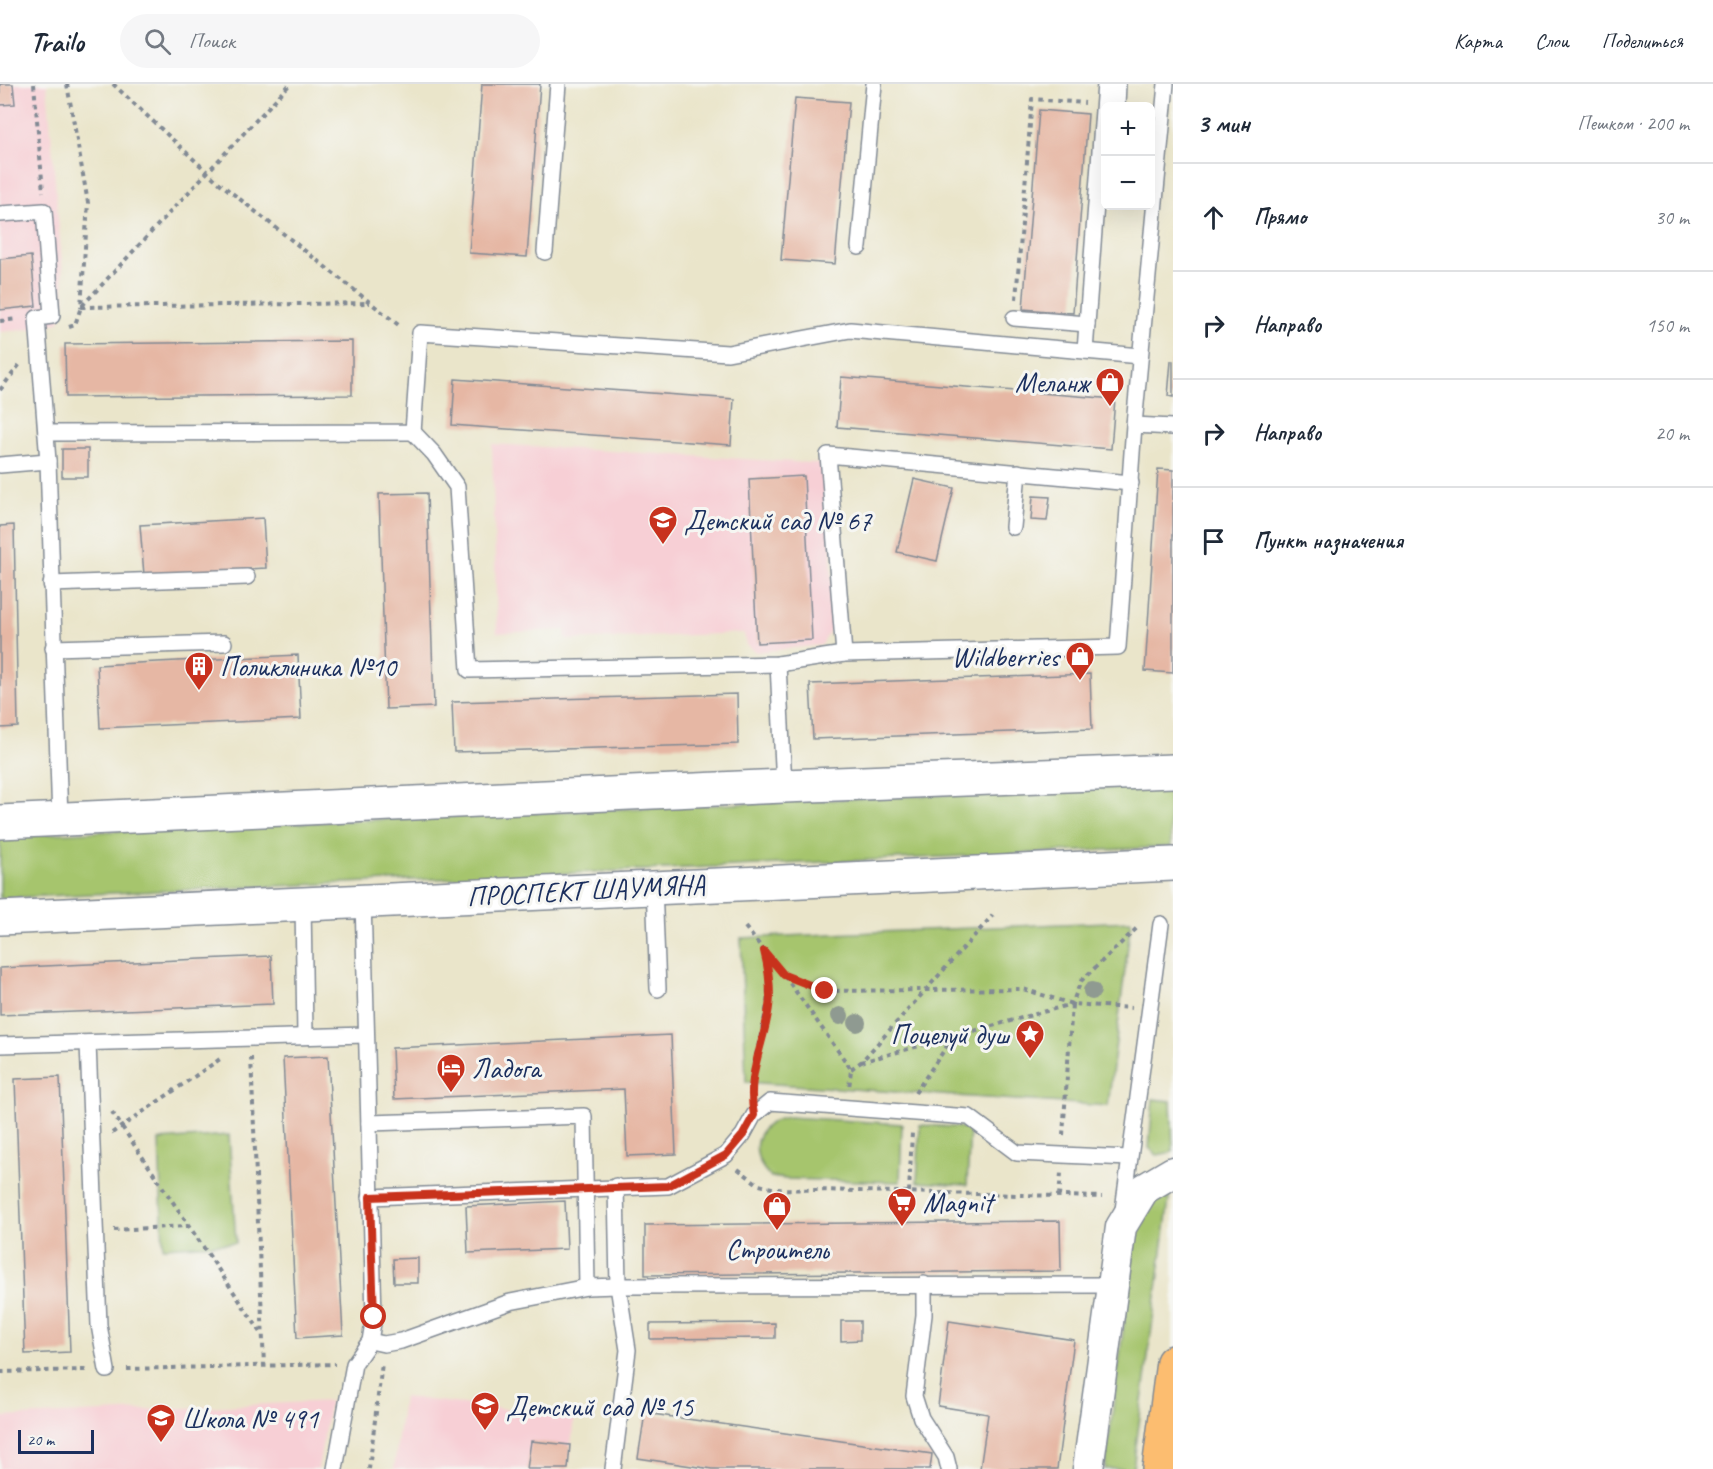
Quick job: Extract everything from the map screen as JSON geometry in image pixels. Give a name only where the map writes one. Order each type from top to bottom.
[{"type":"main road","points":[[1159,1469],[1173,1362]]},
{"type":"street","points":[[0,822],[784,786],[1173,771]]},
{"type":"street","name":"ПРОСПЕКТ ШАУМЯНА","points":[[0,918],[654,886],[1173,864]]},
{"type":"street","points":[[1088,1469],[1121,1227],[1144,1189],[1173,1172]]},
{"type":"lane","points":[[545,252],[558,84]]},
{"type":"lane","points":[[859,247],[874,84]]},
{"type":"lane","points":[[1105,84],[1109,102]]},
{"type":"lane","points":[[1111,102],[1118,84]]},
{"type":"lane","points":[[46,433],[413,432],[434,454],[457,487],[469,670],[778,664],[844,654],[1118,647],[1134,425],[1166,84]]},
{"type":"lane","points":[[1085,351],[1105,156]]},
{"type":"lane","points":[[0,214],[44,211],[52,316],[37,318],[48,461],[60,820]]},
{"type":"lane","points":[[1014,318],[1087,324]]},
{"type":"lane","points":[[413,432],[420,333],[728,353],[850,330],[1140,356]]},
{"type":"lane","points":[[1134,425],[1173,428]]},
{"type":"lane","points":[[844,654],[828,455],[1131,483]]},
{"type":"lane","points":[[0,465],[48,461]]},
{"type":"lane","points":[[1013,527],[1018,472]]},
{"type":"lane","points":[[51,584],[247,577]]},
{"type":"lane","points":[[53,648],[224,643]]},
{"type":"lane","points":[[778,664],[784,786]]},
{"type":"lane","points":[[654,886],[658,989]]},
{"type":"lane","points":[[363,900],[370,1197],[377,1342]]},
{"type":"lane","points":[[303,903],[305,1036]]},
{"type":"lane","points":[[1121,1227],[1161,924]]},
{"type":"lane","points":[[0,1045],[366,1035]]},
{"type":"lane","points":[[88,1043],[99,1325],[107,1370]]},
{"type":"lane","points":[[370,1197],[616,1186],[668,1186],[726,1155],[743,1135],[754,1115],[770,1102],[969,1117],[1017,1153],[1129,1158]]},
{"type":"lane","points":[[369,1123],[584,1116],[587,1287]]},
{"type":"lane","points":[[613,1469],[628,1350],[618,1286],[616,1186]]},
{"type":"lane","points":[[924,1284],[924,1315],[914,1396],[921,1418],[946,1457],[949,1469]]},
{"type":"lane","points":[[335,1469],[354,1364],[377,1342],[401,1341],[510,1302],[587,1287],[618,1286],[1113,1285]]},
{"type":"path","points":[[34,84],[44,211]]},
{"type":"path","points":[[0,390],[39,339],[75,325],[81,307],[88,203],[67,84]]},
{"type":"path","points":[[113,84],[208,171],[370,303],[407,333],[420,333]]},
{"type":"path","points":[[81,307],[290,84]]},
{"type":"path","points":[[1014,318],[1032,99],[1101,105]]},
{"type":"path","points":[[81,307],[370,303]]},
{"type":"path","points":[[851,1069],[861,1062],[993,915]]},
{"type":"path","points":[[745,927],[784,975],[851,1069],[848,1108]]},
{"type":"path","points":[[1059,1196],[1072,1004],[1081,981],[1138,927]]},
{"type":"path","points":[[754,1115],[750,1097],[752,1074],[770,998],[764,951]]},
{"type":"path","points":[[784,975],[825,991],[1023,989],[1072,1004],[1150,1010]]},
{"type":"path","points":[[861,1062],[1072,1004]]},
{"type":"path","points":[[121,1127],[251,1039]]},
{"type":"path","points":[[251,1039],[264,1366]]},
{"type":"path","points":[[89,1080],[263,1335]]},
{"type":"path","points":[[726,1155],[744,1176],[759,1185],[776,1189],[1102,1197]]},
{"type":"path","points":[[95,1231],[188,1226]]},
{"type":"path","points":[[369,1469],[377,1342]]},
{"type":"path","points":[[0,1372],[354,1364]]},
{"type":"shaded area","points":[[0,84],[47,84],[65,301],[59,322],[38,328],[0,332]]},
{"type":"shaded area","name":"Детский сад № 67","points":[[492,444],[829,464],[833,625],[822,645],[756,652],[746,645],[744,633],[566,640],[565,630],[497,633]]},
{"type":"shaded area","name":"Детский сад № 15","points":[[403,1397],[574,1417],[568,1469],[394,1469]]},
{"type":"shaded area","name":"Школа № 491","points":[[330,1401],[318,1469],[0,1469],[0,1417]]},
{"type":"green space","points":[[1168,785],[1171,847],[0,898],[0,836]]},
{"type":"green space","points":[[1131,921],[1108,1106],[746,1082],[741,938]]},
{"type":"green space","points":[[1153,1099],[1171,1101],[1173,1152],[1157,1155],[1149,1148]]},
{"type":"green space","points":[[789,1117],[902,1124],[900,1182],[771,1177],[758,1158],[756,1149],[758,1140],[761,1132],[768,1125]]},
{"type":"green space","points":[[920,1125],[970,1128],[967,1185],[917,1182]]},
{"type":"green space","points":[[229,1135],[236,1243],[163,1247],[159,1140]]},
{"type":"green space","points":[[1165,1190],[1169,1193],[1169,1199],[1133,1469],[1105,1469],[1137,1223],[1140,1213]]},
{"type":"building","points":[[0,84],[13,84],[15,104],[0,105]]},
{"type":"building","points":[[482,84],[540,84],[527,257],[469,253]]},
{"type":"building","points":[[795,98],[849,102],[835,264],[781,260]]},
{"type":"building","points":[[1039,110],[1088,114],[1073,313],[1023,309]]},
{"type":"building","points":[[31,256],[36,306],[0,310],[0,259]]},
{"type":"building","points":[[352,341],[352,395],[66,397],[65,344]]},
{"type":"building","points":[[1171,361],[1173,361],[1173,397],[1168,396]]},
{"type":"building","points":[[841,377],[1115,399],[1111,449],[837,427]]},
{"type":"building","points":[[455,379],[734,399],[731,445],[452,425]]},
{"type":"building","points":[[62,449],[88,449],[88,477],[62,477]]},
{"type":"building","points":[[1158,469],[1173,470],[1173,673],[1145,671]]},
{"type":"building","points":[[804,476],[812,640],[757,643],[749,479]]},
{"type":"building","points":[[914,479],[954,488],[937,561],[897,552]]},
{"type":"building","points":[[427,493],[434,707],[386,709],[379,494]]},
{"type":"building","points":[[1033,496],[1050,497],[1047,521],[1031,520]]},
{"type":"building","points":[[263,518],[266,568],[144,575],[140,525]]},
{"type":"building","points":[[14,525],[18,727],[0,728],[0,526]]},
{"type":"building","name":"Поликлиника №10","points":[[298,655],[301,719],[100,728],[97,665]]},
{"type":"building","points":[[1090,674],[1092,729],[813,739],[810,684]]},
{"type":"building","points":[[737,694],[738,744],[454,752],[452,702]]},
{"type":"building","points":[[271,956],[273,1004],[0,1015],[0,968]]},
{"type":"building","name":"Ладога","points":[[671,1035],[676,1154],[627,1156],[624,1089],[394,1099],[392,1048]]},
{"type":"building","points":[[328,1056],[343,1335],[297,1338],[283,1058]]},
{"type":"building","points":[[60,1077],[70,1352],[25,1354],[15,1079]]},
{"type":"building","points":[[565,1201],[567,1249],[468,1253],[466,1206]]},
{"type":"building","points":[[1060,1221],[1061,1271],[645,1275],[645,1225]]},
{"type":"building","points":[[418,1258],[418,1283],[394,1283],[393,1259]]},
{"type":"building","points":[[841,1321],[860,1321],[860,1340],[841,1341]]},
{"type":"building","points":[[949,1321],[1074,1340],[1057,1469],[980,1469],[988,1414],[938,1406]]},
{"type":"building","points":[[775,1323],[775,1338],[650,1339],[650,1324]]},
{"type":"building","points":[[645,1413],[932,1454],[930,1469],[712,1469],[638,1458]]},
{"type":"building","points":[[531,1441],[570,1445],[568,1469],[527,1469]]},
{"type":"place","name":"Меланж","points":[[1110,408]]},
{"type":"place","name":"Детский сад № 67","points":[[663,546]]},
{"type":"place","name":"Wildberries","points":[[1080,682]]},
{"type":"place","name":"Поликлиника №10","points":[[199,692]]},
{"type":"place","name":"Поцелуй душ","points":[[1030,1060]]},
{"type":"place","name":"Ладога","points":[[451,1094]]},
{"type":"place","name":"Magnit","points":[[902,1228]]},
{"type":"place","name":"Строитель","points":[[777,1232]]},
{"type":"place","name":"Детский сад № 15","points":[[485,1432]]},
{"type":"place","name":"Школа № 491","points":[[161,1444]]},
{"type":"route","points":[[374,1317],[370,1197],[616,1186],[668,1186],[726,1155],[743,1135],[754,1115],[750,1097],[752,1074],[770,998],[764,951],[784,975],[825,991]]}]
